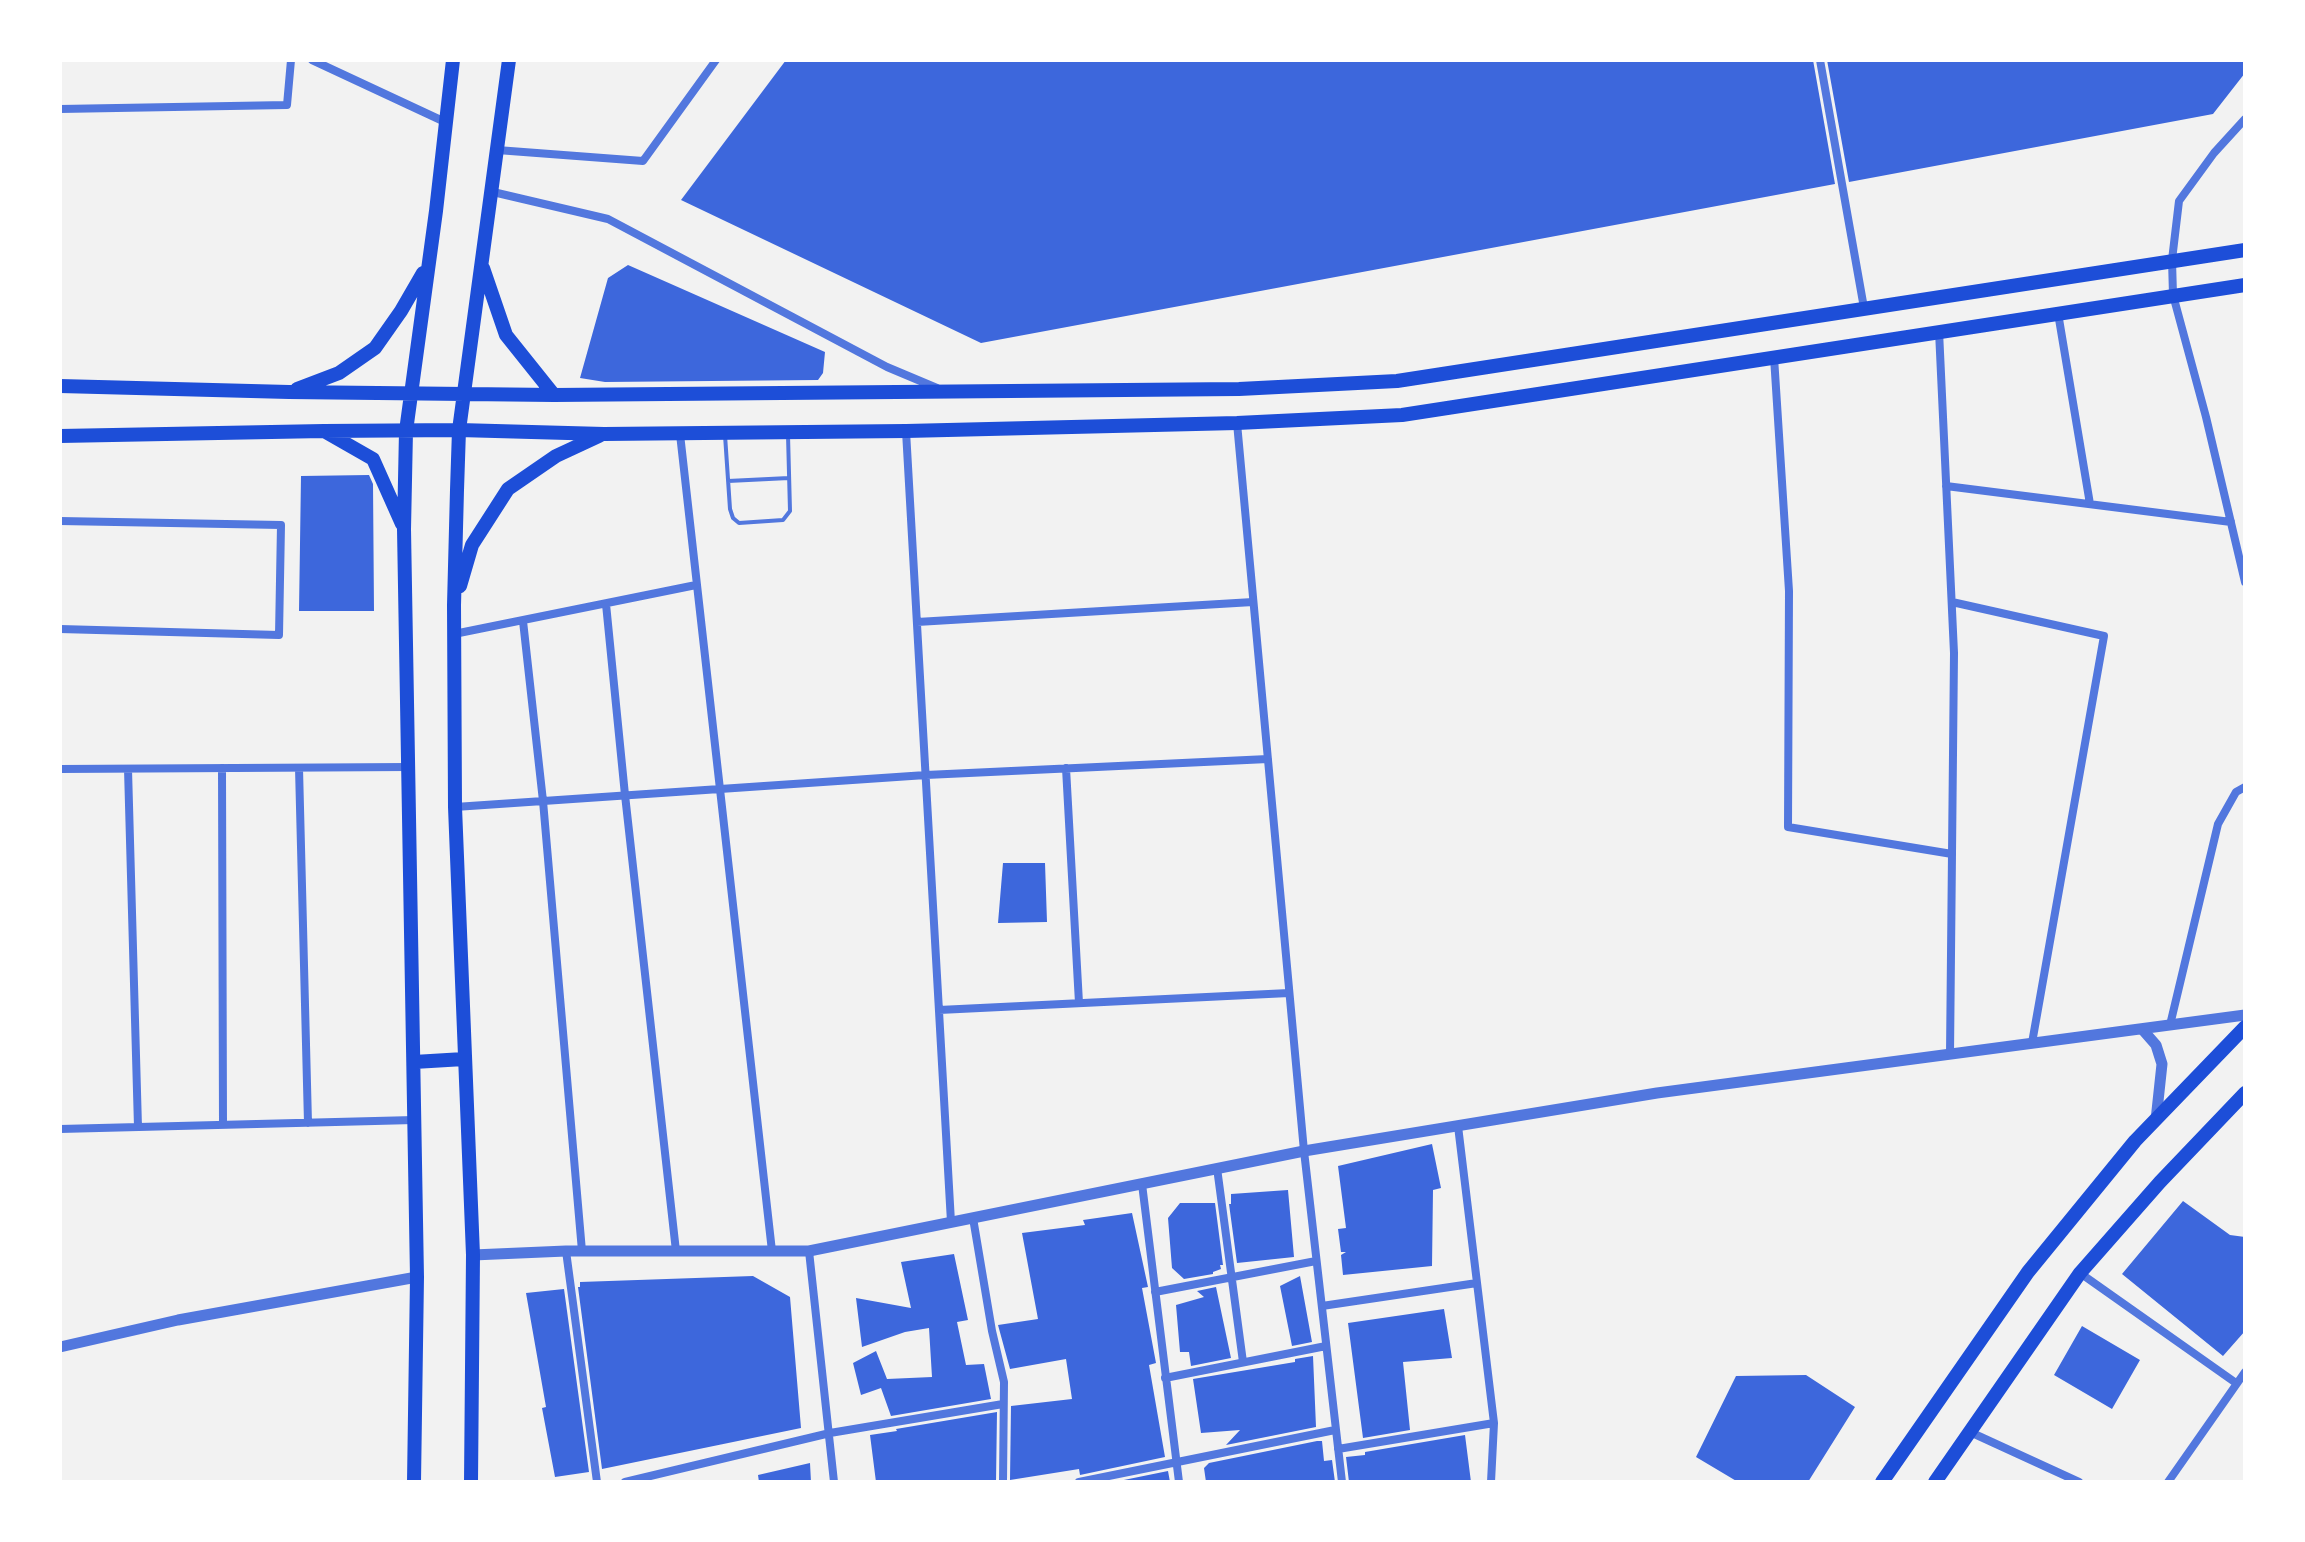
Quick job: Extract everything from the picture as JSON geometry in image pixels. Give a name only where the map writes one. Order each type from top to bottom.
[{"type":"main road","points":[[414,1482],[417,1277],[404,529],[406,431],[453,60]]},
{"type":"main road","points":[[471,1482],[473,1255],[455,807],[454,605],[459,430],[509,60]]},
{"type":"main road","points":[[60,386],[554,395],[1239,389],[1397,381],[2245,250]]},
{"type":"main road","points":[[289,392],[339,373],[375,348],[428,265]]},
{"type":"main road","points":[[482,265],[506,335],[554,395]]},
{"type":"main road","points":[[60,436],[459,430],[604,434],[906,431],[1237,423],[1402,415],[2245,285]]},
{"type":"main road","points":[[324,431],[373,459],[404,529]]},
{"type":"main road","points":[[454,605],[472,545],[508,489],[556,456],[604,434]]},
{"type":"main road","points":[[1882,1482],[2028,1272],[2135,1141],[2245,1027]]},
{"type":"main road","points":[[414,1062],[464,1059]]},
{"type":"main road","points":[[1935,1482],[2080,1273],[2160,1182],[2245,1093]]},
{"type":"street","points":[[60,109],[287,105],[291,60]]},
{"type":"street","points":[[312,60],[445,122]]},
{"type":"street","points":[[497,150],[643,161],[716,60]]},
{"type":"street","points":[[1820,60],[1864,308]]},
{"type":"street","points":[[2245,119],[2214,153],[2179,201],[2172,260],[2173,295],[2245,582]]},
{"type":"street","points":[[493,192],[608,219],[887,367],[945,391]]},
{"type":"street","points":[[2058,313],[2090,504]]},
{"type":"street","points":[[1939,331],[1954,653],[1950,1054]]},
{"type":"street","points":[[1774,357],[1789,591],[1788,827],[1952,854]]},
{"type":"street","points":[[1237,423],[1304,1151],[1342,1482]]},
{"type":"street","points":[[906,431],[951,1222]]},
{"type":"street","points":[[680,434],[772,1251]]},
{"type":"street","points":[[1946,486],[2231,522]]},
{"type":"street","points":[[60,521],[281,525],[279,635],[60,629]]},
{"type":"street","points":[[454,634],[696,585]]},
{"type":"street","points":[[917,622],[1253,602]]},
{"type":"street","points":[[1952,602],[2104,636],[2032,1043]]},
{"type":"street","points":[[606,604],[676,1251]]},
{"type":"street","points":[[523,621],[543,801],[582,1251]]},
{"type":"street","points":[[455,807],[926,775],[1268,759]]},
{"type":"street","points":[[60,769],[408,767]]},
{"type":"street","points":[[222,768],[223,1125]]},
{"type":"street","points":[[299,768],[308,1123]]},
{"type":"street","points":[[1066,768],[1079,1003]]},
{"type":"street","points":[[128,769],[138,1127]]},
{"type":"street","points":[[2170,1025],[2218,824],[2236,792],[2245,787]]},
{"type":"street","points":[[939,1010],[1289,993]]},
{"type":"street","points":[[473,1255],[566,1251],[809,1251],[1304,1151],[1657,1093],[2245,1015]]},
{"type":"street","points":[[2142,1029],[2156,1045],[2162,1064],[2156,1120]]},
{"type":"street","points":[[60,1129],[414,1120]]},
{"type":"street","points":[[1458,1126],[1494,1423],[1491,1482]]},
{"type":"street","points":[[1217,1168],[1243,1362]]},
{"type":"street","points":[[1142,1184],[1179,1482]]},
{"type":"street","points":[[973,1218],[1004,1382],[1003,1482]]},
{"type":"street","points":[[566,1251],[597,1482]]},
{"type":"street","points":[[809,1251],[834,1482]]},
{"type":"street","points":[[1155,1292],[1316,1261]]},
{"type":"street","points":[[2080,1273],[2236,1383]]},
{"type":"street","points":[[60,1347],[178,1320],[417,1277]]},
{"type":"street","points":[[1322,1306],[1477,1283]]},
{"type":"street","points":[[1165,1378],[1326,1346]]},
{"type":"street","points":[[2168,1482],[2245,1372]]},
{"type":"street","points":[[625,1482],[830,1433],[1003,1404]]},
{"type":"street","points":[[1338,1449],[1494,1423]]},
{"type":"street","points":[[1079,1482],[1335,1430]]},
{"type":"street","points":[[1970,1432],[2079,1482]]},
{"type":"lane","points":[[725,433],[733,518],[739,523],[783,520],[790,511],[788,432]]},
{"type":"lane","points":[[728,481],[789,478]]},
{"type":"building","points":[[786,60],[1813,60],[1835,184],[981,343],[681,200]]},
{"type":"building","points":[[1827,60],[2245,60],[2245,73],[2213,114],[1849,182]]},
{"type":"building","points":[[628,265],[825,352],[823,373],[818,380],[605,382],[580,378],[608,278]]},
{"type":"building","points":[[369,475],[373,484],[374,611],[299,611],[301,476]]},
{"type":"building","points":[[1003,863],[1045,863],[1047,922],[998,923]]},
{"type":"building","points":[[1432,1144],[1441,1188],[1433,1190],[1432,1266],[1343,1275],[1341,1255],[1346,1252],[1341,1252],[1338,1229],[1346,1228],[1338,1166]]},
{"type":"building","points":[[1288,1190],[1294,1257],[1237,1263],[1229,1204],[1231,1194]]},
{"type":"building","points":[[2183,1201],[2230,1235],[2245,1237],[2245,1331],[2223,1356],[2122,1274]]},
{"type":"building","points":[[1180,1203],[1215,1203],[1223,1265],[1213,1274],[1184,1279],[1172,1268],[1168,1218]]},
{"type":"building","points":[[1132,1213],[1148,1287],[1142,1288],[1156,1363],[1149,1365],[1165,1457],[1080,1475],[1079,1469],[1010,1480],[1011,1406],[1072,1399],[1066,1359],[1010,1369],[998,1325],[1038,1319],[1022,1233],[1085,1225],[1083,1220]]},
{"type":"building","points":[[954,1254],[968,1320],[957,1322],[966,1365],[984,1364],[991,1399],[891,1416],[881,1388],[861,1395],[853,1363],[876,1351],[887,1379],[932,1377],[929,1328],[905,1332],[862,1347],[856,1298],[911,1308],[901,1262]]},
{"type":"building","points":[[753,1276],[790,1297],[801,1428],[602,1469],[578,1287],[580,1282]]},
{"type":"building","points":[[1300,1276],[1312,1342],[1292,1346],[1280,1286]]},
{"type":"building","points":[[1216,1287],[1231,1358],[1191,1366],[1189,1352],[1180,1352],[1176,1305],[1204,1297],[1197,1291]]},
{"type":"building","points":[[564,1289],[589,1472],[555,1477],[526,1293]]},
{"type":"building","points":[[1444,1309],[1452,1358],[1403,1362],[1410,1430],[1363,1438],[1348,1323]]},
{"type":"building","points":[[2082,1326],[2140,1360],[2112,1409],[2054,1375]]},
{"type":"building","points":[[1313,1356],[1316,1427],[1226,1445],[1240,1430],[1201,1433],[1193,1379],[1295,1362],[1295,1359]]},
{"type":"building","points":[[1806,1375],[1855,1407],[1808,1482],[1738,1482],[1696,1457],[1736,1376]]},
{"type":"building","points":[[997,1412],[996,1482],[876,1482],[870,1435]]},
{"type":"building","points":[[1465,1435],[1471,1482],[1349,1482],[1346,1457]]},
{"type":"building","points":[[1322,1441],[1324,1461],[1332,1460],[1335,1482],[1206,1482],[1204,1468],[1209,1463]]},
{"type":"building","points":[[810,1463],[811,1482],[759,1482],[758,1475]]},
{"type":"building","points":[[1168,1471],[1170,1482],[1114,1482]]}]
